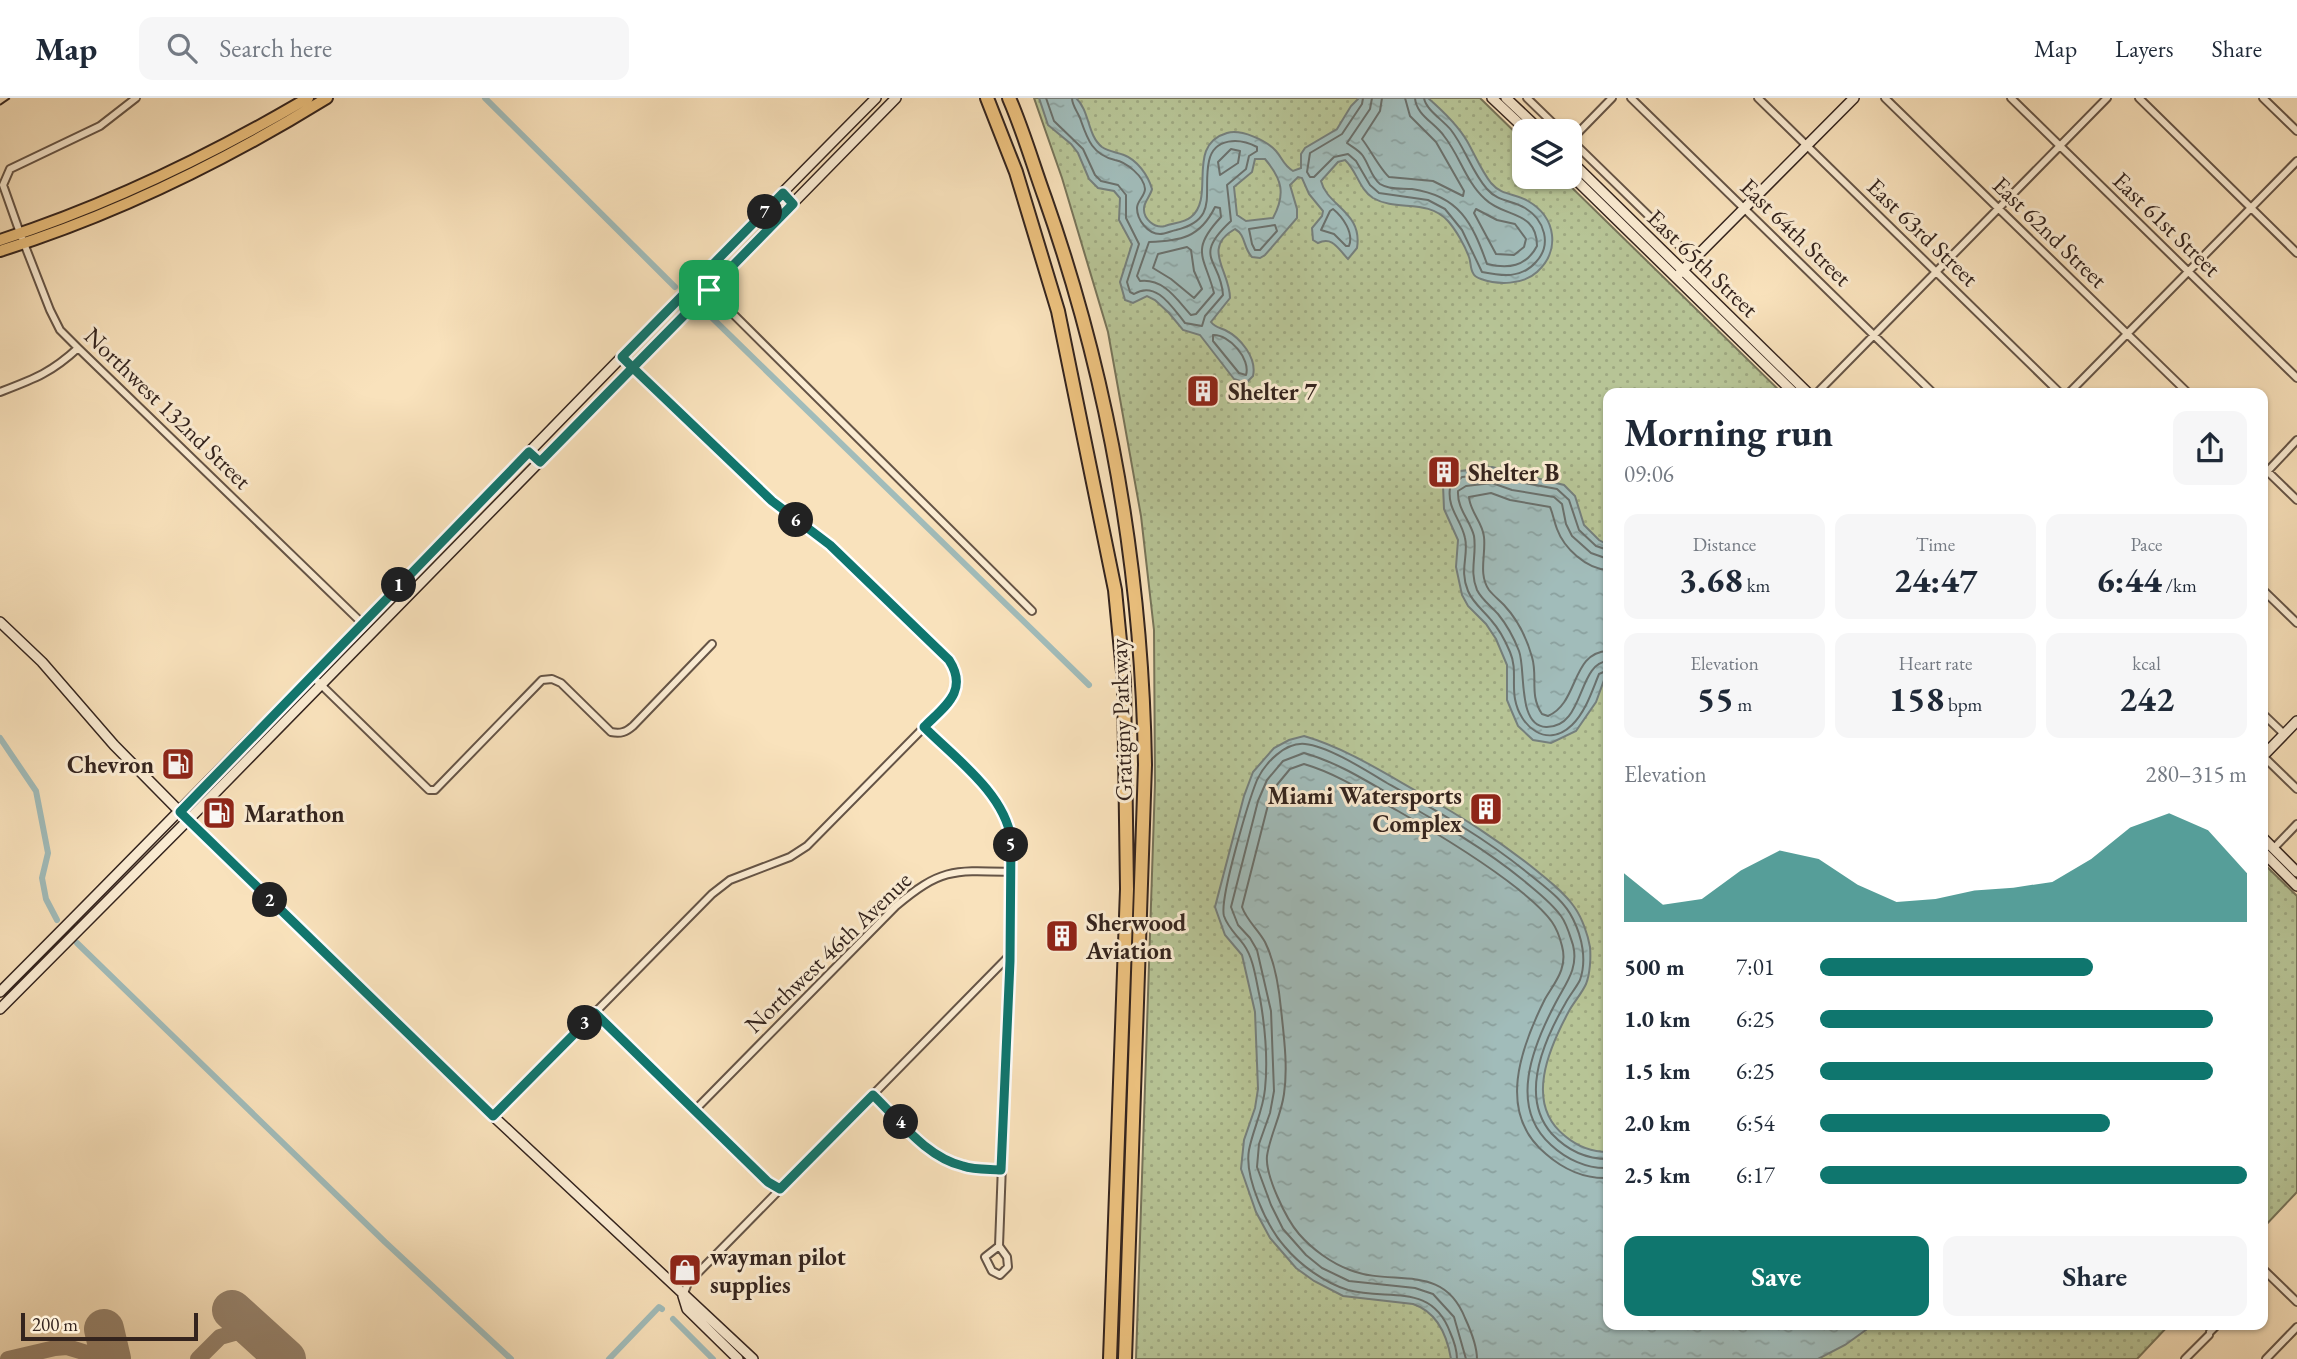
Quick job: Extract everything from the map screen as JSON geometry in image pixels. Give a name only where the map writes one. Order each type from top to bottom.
[{"type":"highway","name":"Gratigny Parkway","points":[[987,98],[1016,172],[1058,310],[1115,590],[1124,695],[1126,890],[1110,1359]]},
{"type":"highway","name":"Gratigny Parkway","points":[[1009,98],[1062,246],[1094,355],[1117,465],[1138,607],[1144,702],[1145,778],[1125,1359]]},
{"type":"main road","points":[[0,251],[22,238],[192,162],[308,98]]},
{"type":"main road","points":[[0,240],[22,238],[126,203],[260,137],[327,98]]},
{"type":"main road","points":[[0,992],[180,812],[876,98]]},
{"type":"main road","points":[[1492,98],[1514,119]]},
{"type":"main road","points":[[1506,98],[1528,119]]},
{"type":"main road","points":[[1679,274],[1854,98]]},
{"type":"main road","points":[[0,1009],[709,290],[890,100]]},
{"type":"main road","name":"East 65th Street","points":[[1582,173],[1789,388]]},
{"type":"main road","name":"East 65th Street","points":[[1582,185],[1802,388]]},
{"type":"main road","points":[[783,193],[793,204]]},
{"type":"main road","points":[[575,405],[586,415]]},
{"type":"main road","points":[[529,452],[540,462]]},
{"type":"main road","points":[[0,622],[42,662],[114,745],[188,820],[493,1116],[752,1359]]},
{"type":"main road","points":[[362,623],[372,633]]},
{"type":"main road","points":[[2268,751],[2297,721]]},
{"type":"main road","points":[[2268,844],[2297,872]]},
{"type":"main road","points":[[2268,857],[2297,886]]},
{"type":"main road","points":[[55,937],[63,945]]},
{"type":"main road","points":[[683,1296],[687,1309],[738,1359]]},
{"type":"street","name":"Northwest 132nd Street","points":[[136,98],[100,126],[10,169],[3,185],[60,330],[362,623]]},
{"type":"street","points":[[1527,98],[1549,119]]},
{"type":"street","points":[[1582,128],[1612,98]]},
{"type":"street","name":"East 64th Street","points":[[1631,98],[1928,388]]},
{"type":"street","name":"East 63rd Street","points":[[1758,98],[2055,388]]},
{"type":"street","name":"East 62nd Street","points":[[1885,98],[2183,388]]},
{"type":"street","name":"East 61st Street","points":[[2011,98],[2297,378]]},
{"type":"street","points":[[1822,388],[2107,98]]},
{"type":"street","points":[[2139,98],[2297,253]]},
{"type":"street","points":[[2263,98],[2297,131]]},
{"type":"street","points":[[1582,152],[1694,260]]},
{"type":"street","points":[[2074,388],[2297,161]]},
{"type":"street","points":[[709,290],[1032,611]]},
{"type":"street","points":[[0,392],[56,369],[78,348]]},
{"type":"street","points":[[493,1116],[712,894],[741,874],[790,857],[807,846],[952,698],[958,678],[949,660],[830,545],[772,501],[622,357]]},
{"type":"street","points":[[2268,467],[2297,440]]},
{"type":"street","points":[[2268,475],[2297,500]]},
{"type":"street","points":[[2268,595],[2297,624]]},
{"type":"street","points":[[311,675],[429,790],[439,787],[542,680],[552,679],[561,683],[611,732],[619,734],[633,726],[712,644]]},
{"type":"street","points":[[2268,719],[2284,734]]},
{"type":"street","points":[[924,727],[996,799],[1009,825],[1010,956],[1000,1242],[1008,1267],[1000,1275],[992,1271],[985,1257],[1000,1242]]},
{"type":"street","points":[[2268,761],[2297,789]]},
{"type":"street","points":[[2273,849],[2297,824]]},
{"type":"street","name":"Northwest 46th Avenue","points":[[695,1110],[896,906],[917,889],[942,875],[966,871],[1011,872]]},
{"type":"street","points":[[683,1296],[688,1283],[1010,956]]},
{"type":"street","points":[[595,1013],[768,1182],[780,1189]]},
{"type":"street","points":[[873,1095],[927,1147],[948,1161],[965,1167],[1001,1170]]},
{"type":"street","points":[[2268,1277],[2297,1302]]},
{"type":"street","points":[[2266,1359],[2297,1327]]},
{"type":"street","points":[[2185,1359],[2213,1330]]},
{"type":"green space","points":[[1034,98],[1480,98],[1512,129],[1512,189],[1573,189],[1777,388],[1603,388],[1603,1330],[2164,1330],[2137,1359],[1136,1359],[1155,783],[1154,630],[1141,516],[1108,332],[1062,178]]},
{"type":"green space","points":[[2268,868],[2297,896],[2297,1192],[2268,1223]]},
{"type":"water","points":[[1039,98],[1076,98],[1084,109],[1097,142],[1105,149],[1129,157],[1145,173],[1152,189],[1144,206],[1145,216],[1150,222],[1161,227],[1188,219],[1198,208],[1204,160],[1207,148],[1214,139],[1233,132],[1253,136],[1276,151],[1293,171],[1301,168],[1301,154],[1305,148],[1337,129],[1359,98],[1428,98],[1459,129],[1491,183],[1500,190],[1528,201],[1545,216],[1550,225],[1552,245],[1544,264],[1525,279],[1502,283],[1480,279],[1471,269],[1465,248],[1448,221],[1431,210],[1373,198],[1364,190],[1345,160],[1338,162],[1321,181],[1330,197],[1355,226],[1357,248],[1348,259],[1331,242],[1318,243],[1313,240],[1312,228],[1323,211],[1309,194],[1302,178],[1298,177],[1290,185],[1297,218],[1265,255],[1260,258],[1252,257],[1235,229],[1225,236],[1220,244],[1218,252],[1230,298],[1211,322],[1231,334],[1246,349],[1254,369],[1253,376],[1246,383],[1234,379],[1200,335],[1183,330],[1155,300],[1147,296],[1133,303],[1125,300],[1120,282],[1132,244],[1119,220],[1120,198],[1114,191],[1098,188],[1089,179],[1078,153],[1048,125]],"holes":[[[1255,159],[1265,159],[1278,180],[1280,201],[1273,218],[1246,221],[1237,215],[1234,187],[1252,172]]]},
{"type":"water","points":[[1492,467],[1564,485],[1575,496],[1584,525],[1603,542],[1603,683],[1596,702],[1576,731],[1551,743],[1533,740],[1518,726],[1507,700],[1507,665],[1496,639],[1462,595],[1456,567],[1458,540],[1444,509],[1443,485],[1460,471]]},
{"type":"water","points":[[1304,736],[1334,747],[1434,801],[1522,859],[1562,893],[1580,917],[1590,947],[1588,976],[1554,1042],[1544,1075],[1543,1092],[1553,1123],[1565,1136],[1585,1148],[1603,1152],[1603,1330],[1866,1330],[1818,1359],[1451,1359],[1440,1325],[1421,1308],[1413,1304],[1343,1296],[1296,1268],[1270,1238],[1256,1212],[1241,1169],[1244,1140],[1255,1108],[1258,1089],[1255,1012],[1242,955],[1225,935],[1215,907],[1244,796],[1253,772],[1274,748]]},
{"type":"waterway","points":[[485,98],[675,287]]},
{"type":"waterway","points":[[703,309],[1089,685]]},
{"type":"waterway","points":[[0,738],[36,791],[48,853],[42,878],[46,899],[57,920]]},
{"type":"waterway","points":[[77,943],[385,1242],[511,1359]]},
{"type":"waterway","points":[[609,1359],[659,1307],[662,1309]]},
{"type":"waterway","points":[[673,1319],[713,1359]]},
{"type":"taxiway","points":[[198,1359],[220,1337],[252,1328]]},
{"type":"taxiway","points":[[8,1359],[67,1347],[106,1359]]},
{"type":"runway","points":[[232,1310],[286,1359]]},
{"type":"runway","points":[[104,1329],[111,1359]]},
{"type":"railway","points":[[0,105],[10,98]]},
{"type":"place","name":"Shelter 7","points":[[1203,391]]},
{"type":"place","name":"Shelter B","points":[[1444,472]]},
{"type":"place","name":"Chevron","points":[[178,764]]},
{"type":"place","name":"Miami Watersports Complex","points":[[1486,809]]},
{"type":"place","name":"Marathon","points":[[219,813]]},
{"type":"place","name":"Sherwood Aviation","points":[[1062,936]]},
{"type":"place","name":"wayman pilot supplies","points":[[685,1270]]},
{"type":"route","points":[[709,290],[632,367],[540,462],[529,452],[180,812],[493,1116],[595,1013],[768,1182],[780,1189],[873,1095],[927,1147],[948,1161],[965,1167],[1001,1170],[1010,961],[1011,839],[1009,825],[996,799],[924,727],[952,698],[957,688],[956,671],[949,660],[830,545],[772,501],[725,457],[632,367],[622,357],[783,193],[793,204],[709,290]]}]
